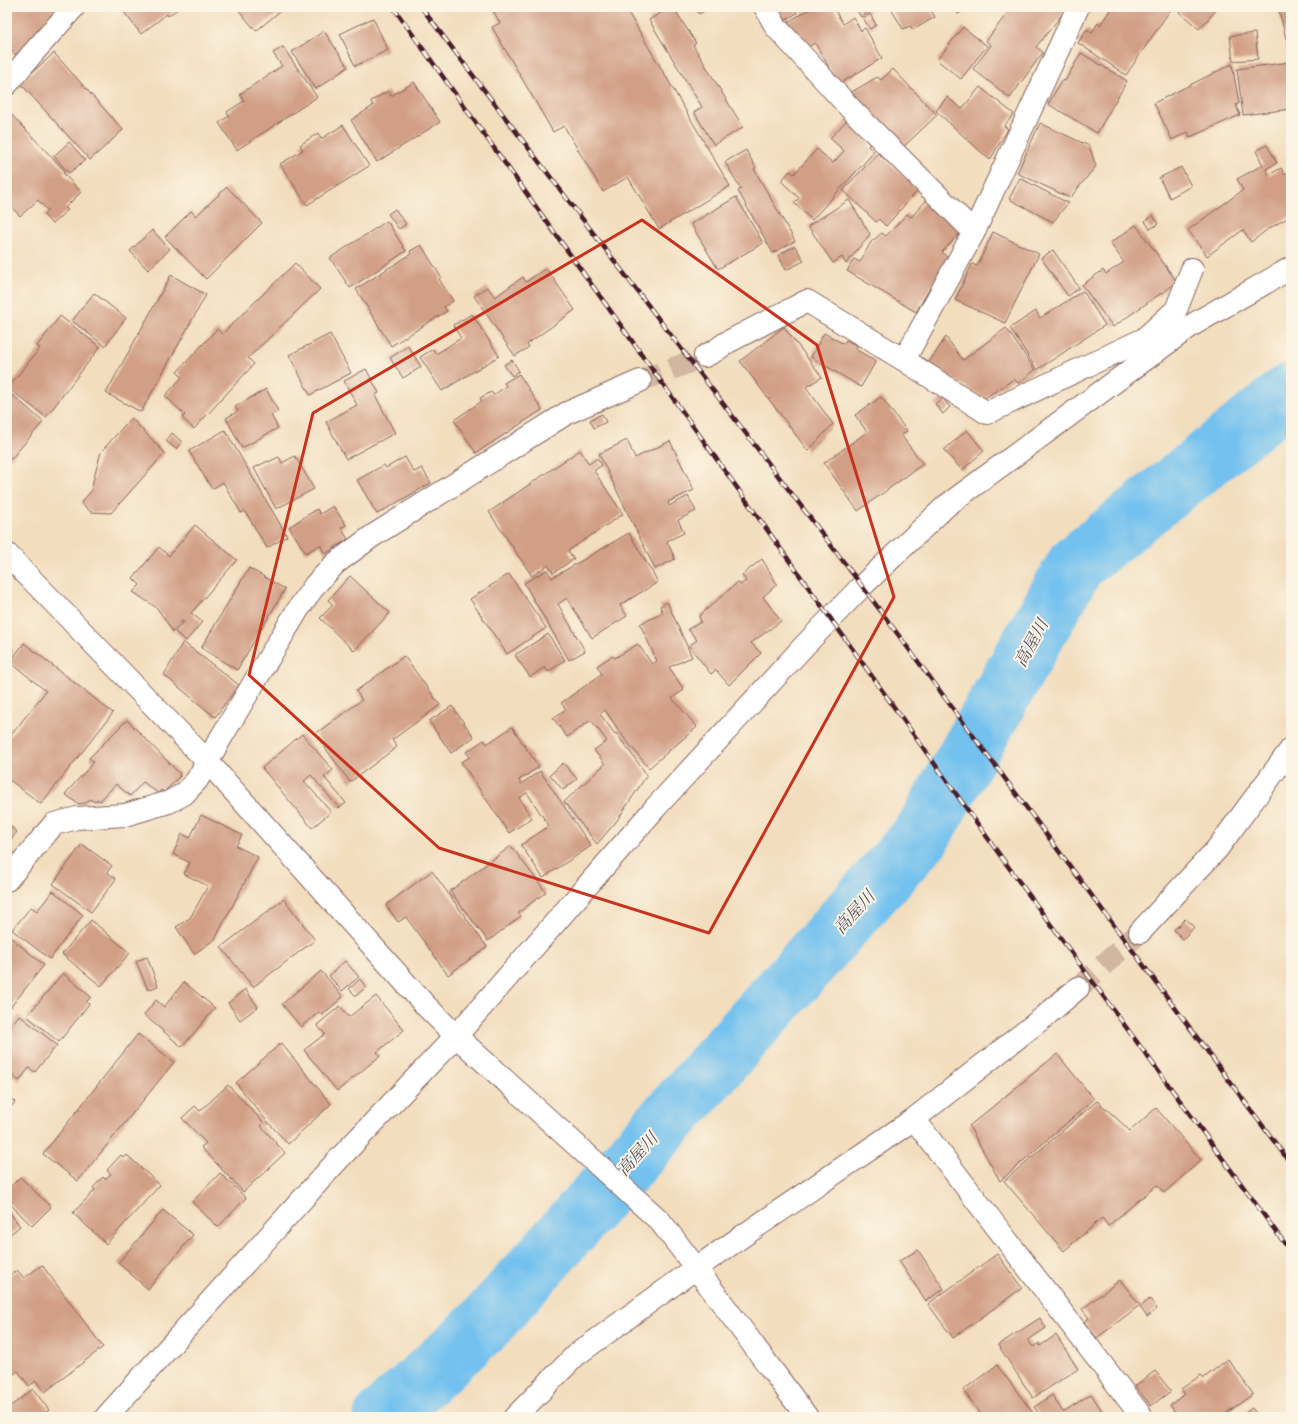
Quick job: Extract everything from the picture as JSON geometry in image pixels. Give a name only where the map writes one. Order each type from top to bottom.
[{"type":"street","points":[[7,84],[74,7]]},
{"type":"street","points":[[765,7],[776,27],[850,108],[974,232]]},
{"type":"street","points":[[904,360],[974,232],[1078,7]]},
{"type":"street","points":[[106,1417],[336,1162],[461,1041],[656,807],[799,650],[862,586],[946,506],[1192,325],[1291,268]]},
{"type":"street","points":[[705,356],[726,343],[807,301],[987,413],[1144,339],[1176,310],[1192,269]]},
{"type":"street","points":[[7,880],[54,824],[77,818],[125,815],[169,802],[184,794],[197,780],[297,611],[315,585],[336,563],[371,537],[567,413],[640,381]]},
{"type":"street","points":[[7,554],[207,761],[426,1006],[461,1041],[660,1221],[807,1417]]},
{"type":"street","points":[[1140,932],[1217,849],[1291,749]]},
{"type":"street","points":[[515,1417],[576,1355],[696,1268],[914,1120],[1044,1017],[1078,988]]},
{"type":"street","points":[[914,1120],[1142,1417]]},
{"type":"highlighted area","points":[[642,220],[817,345],[894,597],[709,933],[439,848],[249,675],[313,413]]},
{"type":"building","points":[[7,7],[59,7],[16,55],[7,47]]},
{"type":"building","points":[[120,7],[180,7],[168,16],[167,14],[141,34]]},
{"type":"building","points":[[236,7],[285,7],[256,31]]},
{"type":"building","points":[[491,7],[510,7],[512,11],[520,7],[625,7],[730,186],[659,229],[628,177],[603,192],[564,126],[553,132],[492,27],[500,23]]},
{"type":"building","points":[[670,7],[673,7],[696,43],[693,45],[743,127],[714,145],[694,112],[702,107],[649,20]]},
{"type":"building","points":[[695,7],[711,7],[699,14]]},
{"type":"building","points":[[771,7],[793,7],[797,13],[781,23]]},
{"type":"building","points":[[813,7],[833,7],[843,24],[853,17],[861,31],[865,28],[882,58],[839,84],[815,43],[804,49],[788,22]]},
{"type":"building","points":[[855,7],[877,7],[861,17]]},
{"type":"building","points":[[890,7],[929,7],[935,17],[913,30],[910,26],[903,29]]},
{"type":"building","points":[[955,7],[970,7],[958,14]]},
{"type":"building","points":[[1012,7],[1068,7],[1036,47],[1043,52],[1010,98],[973,69],[991,45],[986,41]]},
{"type":"building","points":[[1112,7],[1168,7],[1171,9],[1126,75],[1078,43],[1087,29],[1092,33],[1098,23],[1100,25]]},
{"type":"building","points":[[1184,7],[1219,7],[1199,29],[1179,12]]},
{"type":"building","points":[[1278,7],[1291,7],[1291,50],[1289,50]]},
{"type":"building","points":[[870,14],[876,25],[870,29],[863,18]]},
{"type":"building","points":[[373,18],[388,50],[355,66],[340,34]]},
{"type":"building","points":[[963,27],[987,46],[961,79],[937,60]]},
{"type":"building","points":[[324,31],[348,67],[316,89],[292,52]]},
{"type":"building","points":[[1255,33],[1258,59],[1233,61],[1230,36]]},
{"type":"building","points":[[283,47],[317,97],[237,150],[219,123],[229,116],[227,112],[244,101],[240,94],[282,66],[273,53]]},
{"type":"building","points":[[54,53],[123,130],[90,160],[20,83]]},
{"type":"building","points":[[1081,53],[1127,81],[1097,133],[1048,104],[1062,80],[1065,81]]},
{"type":"building","points":[[1291,62],[1291,109],[1243,115],[1237,69]]},
{"type":"building","points":[[1232,64],[1239,103],[1236,105],[1240,115],[1190,137],[1188,132],[1172,140],[1154,103]]},
{"type":"building","points":[[893,69],[937,115],[900,150],[847,95],[877,77],[881,80]]},
{"type":"building","points":[[414,82],[440,122],[377,162],[351,120],[373,106],[371,101],[388,91],[391,96]]},
{"type":"building","points":[[980,87],[1014,114],[1004,126],[1008,129],[990,160],[936,111],[947,97],[962,109]]},
{"type":"building","points":[[7,110],[65,171],[63,173],[81,192],[65,208],[68,210],[52,224],[44,215],[48,211],[38,200],[20,216],[7,203]]},
{"type":"building","points":[[847,120],[870,143],[868,146],[874,152],[812,220],[794,203],[799,198],[781,181],[790,171],[794,174],[817,149],[833,163],[844,151],[830,138]]},
{"type":"building","points":[[1040,123],[1089,146],[1096,166],[1070,198],[1017,173]]},
{"type":"building","points":[[343,125],[369,166],[307,205],[280,164],[303,150],[300,145],[318,133],[321,139]]},
{"type":"building","points":[[69,142],[85,160],[69,173],[54,156]]},
{"type":"building","points":[[1267,145],[1277,163],[1266,169],[1269,175],[1281,168],[1285,175],[1291,171],[1291,216],[1268,229],[1251,242],[1243,230],[1207,256],[1188,230],[1243,190],[1237,179],[1263,165],[1256,151]]},
{"type":"building","points":[[746,150],[756,168],[754,169],[795,241],[773,253],[738,191],[741,189],[725,162]]},
{"type":"building","points":[[878,153],[918,190],[886,226],[879,219],[876,222],[843,190]]},
{"type":"building","points":[[1181,167],[1191,186],[1170,198],[1159,178]]},
{"type":"building","points":[[1020,178],[1068,203],[1053,222],[1009,199]]},
{"type":"building","points":[[227,187],[262,223],[206,279],[165,237],[191,211],[196,216]]},
{"type":"building","points":[[736,197],[763,243],[718,269],[691,224]]},
{"type":"building","points":[[928,199],[961,232],[942,252],[948,258],[916,312],[847,271],[854,259],[860,262],[871,242],[882,233],[886,236],[907,214],[911,217]]},
{"type":"building","points":[[849,200],[870,234],[846,264],[842,257],[833,263],[808,226]]},
{"type":"building","points":[[395,209],[406,224],[399,229],[388,214]]},
{"type":"building","points":[[1153,215],[1158,224],[1150,229],[1145,221]]},
{"type":"building","points":[[387,221],[406,251],[350,288],[330,258]]},
{"type":"building","points":[[1136,225],[1177,282],[1113,327],[1082,285],[1103,270],[1106,274],[1124,262],[1110,243]]},
{"type":"building","points":[[152,230],[170,249],[148,270],[130,251]]},
{"type":"building","points":[[993,232],[1039,254],[1005,323],[955,300],[972,264],[977,266]]},
{"type":"building","points":[[421,245],[441,277],[439,279],[453,301],[444,307],[447,311],[391,346],[356,289],[411,254],[410,251]]},
{"type":"building","points":[[795,246],[804,261],[786,270],[778,255]]},
{"type":"building","points":[[1053,250],[1079,288],[1068,296],[1041,258]]},
{"type":"building","points":[[295,263],[320,289],[248,358],[254,364],[194,429],[182,418],[185,415],[165,396],[182,377],[177,372],[217,329],[222,334]]},
{"type":"building","points":[[546,268],[575,310],[527,344],[529,347],[515,356],[474,296],[487,287],[495,297],[523,277],[526,282]]},
{"type":"building","points":[[171,275],[206,295],[141,412],[106,393]]},
{"type":"building","points":[[1083,291],[1105,325],[1037,370],[1010,328],[1036,311],[1040,318]]},
{"type":"building","points":[[94,293],[126,318],[105,346],[72,321]]},
{"type":"building","points":[[472,314],[499,356],[442,391],[420,357],[433,349],[436,354],[461,338],[453,325]]},
{"type":"building","points":[[60,316],[100,347],[46,417],[8,388],[40,348],[37,346]]},
{"type":"building","points":[[784,327],[822,377],[806,387],[833,424],[808,451],[740,361]]},
{"type":"building","points":[[1006,328],[1035,370],[1018,383],[1014,379],[985,398],[928,364],[946,337],[963,360]]},
{"type":"building","points":[[824,333],[844,344],[846,340],[857,346],[855,349],[876,361],[861,387],[811,357]]},
{"type":"building","points":[[330,334],[351,373],[310,395],[289,355]]},
{"type":"building","points":[[408,346],[421,367],[403,378],[390,358]]},
{"type":"building","points":[[512,360],[519,371],[512,376],[504,365]]},
{"type":"building","points":[[366,369],[379,393],[375,395],[395,433],[346,459],[326,422],[357,405],[344,381]]},
{"type":"building","points":[[519,374],[542,410],[476,453],[454,420],[482,401],[480,398],[491,392],[494,395],[506,386],[504,383]]},
{"type":"building","points":[[266,389],[278,411],[271,415],[278,428],[242,448],[226,418],[238,411],[235,407]]},
{"type":"building","points":[[13,395],[43,422],[11,459],[7,456],[7,402]]},
{"type":"building","points":[[881,397],[907,431],[901,435],[923,464],[858,511],[824,463],[867,432],[855,415]]},
{"type":"building","points":[[943,398],[950,407],[943,414],[935,404]]},
{"type":"building","points":[[602,414],[606,422],[594,428],[590,420]]},
{"type":"building","points":[[131,418],[165,453],[111,513],[91,512],[81,503],[92,490],[101,452]]},
{"type":"building","points":[[225,430],[287,536],[267,548],[245,511],[241,513],[223,482],[212,489],[189,451]]},
{"type":"building","points":[[967,430],[984,451],[962,470],[944,450]]},
{"type":"building","points":[[172,433],[182,442],[176,449],[166,441]]},
{"type":"building","points":[[627,440],[635,458],[670,441],[694,490],[668,502],[669,506],[688,496],[696,511],[678,520],[684,533],[667,541],[675,559],[655,569],[599,454]]},
{"type":"building","points":[[580,450],[589,464],[597,458],[602,465],[594,471],[623,514],[568,551],[574,559],[553,573],[548,565],[532,576],[489,512]]},
{"type":"building","points":[[295,456],[314,489],[276,509],[254,468],[279,457],[282,463]]},
{"type":"building","points":[[405,457],[414,472],[422,468],[431,483],[377,514],[357,480],[384,465],[386,468]]},
{"type":"building","points":[[333,506],[346,525],[341,528],[348,539],[325,554],[320,545],[306,553],[289,527],[317,509],[320,514]]},
{"type":"building","points":[[195,525],[237,560],[191,613],[202,622],[186,641],[175,632],[184,622],[182,621],[173,632],[157,608],[133,592],[140,585],[133,578],[159,547],[169,556]]},
{"type":"building","points":[[629,533],[658,582],[620,605],[627,616],[592,638],[567,598],[558,604],[585,651],[569,660],[524,583],[547,570],[552,578]]},
{"type":"building","points":[[762,559],[777,584],[763,597],[781,621],[751,643],[761,653],[729,685],[716,670],[711,674],[689,646],[697,640],[688,629],[701,622],[699,616],[738,582],[740,585],[746,581],[742,575]]},
{"type":"building","points":[[249,568],[285,589],[237,670],[201,648]]},
{"type":"building","points":[[509,574],[546,628],[507,654],[470,599]]},
{"type":"building","points":[[350,576],[390,613],[354,651],[320,618],[333,605],[328,600]]},
{"type":"building","points":[[667,602],[692,657],[669,667],[684,690],[672,698],[697,727],[649,768],[624,738],[605,710],[600,714],[647,775],[616,822],[597,844],[564,802],[605,764],[594,750],[607,741],[591,720],[567,737],[553,718],[566,709],[561,703],[602,674],[597,666],[612,656],[615,658],[638,644],[652,664],[657,661],[640,624],[663,613],[660,606]]},
{"type":"building","points":[[548,634],[565,660],[548,672],[545,667],[530,677],[515,655]]},
{"type":"building","points":[[183,642],[239,685],[215,717],[164,675]]},
{"type":"building","points":[[24,643],[113,713],[41,804],[7,778],[7,740],[46,691],[10,662]]},
{"type":"building","points":[[7,645],[13,650],[7,658]]},
{"type":"building","points":[[404,656],[440,705],[392,740],[397,747],[350,782],[315,734],[362,700],[356,691]]},
{"type":"building","points":[[452,706],[474,737],[451,753],[429,721]]},
{"type":"building","points":[[127,720],[180,774],[180,776],[164,792],[161,790],[158,793],[143,782],[130,796],[116,784],[100,801],[97,799],[95,802],[90,799],[86,803],[78,804],[65,794],[94,762],[89,758]]},
{"type":"building","points":[[512,727],[539,767],[519,780],[521,784],[540,771],[591,846],[543,878],[521,845],[549,826],[527,793],[519,798],[532,818],[509,833],[461,762],[470,757],[466,752],[484,740],[487,744]]},
{"type":"building","points":[[302,734],[333,770],[324,777],[346,803],[339,808],[311,775],[304,781],[331,812],[312,828],[262,768]]},
{"type":"building","points":[[563,763],[577,779],[563,790],[550,775]]},
{"type":"building","points":[[201,815],[242,835],[236,846],[258,857],[215,939],[194,954],[176,927],[190,918],[208,886],[184,874],[190,863],[173,854],[182,834],[190,838]]},
{"type":"building","points":[[7,824],[17,832],[7,844]]},
{"type":"building","points":[[82,844],[112,866],[107,872],[116,879],[91,912],[53,884]]},
{"type":"building","points":[[511,846],[546,892],[518,913],[521,916],[488,941],[450,891]]},
{"type":"building","points":[[432,871],[487,947],[448,975],[406,917],[398,922],[386,905]]},
{"type":"building","points":[[53,891],[83,915],[50,959],[12,930],[31,907],[37,911]]},
{"type":"building","points":[[284,899],[315,940],[253,987],[221,947]]},
{"type":"building","points":[[1185,919],[1194,927],[1183,939],[1174,930]]},
{"type":"building","points":[[91,920],[130,953],[101,986],[62,954]]},
{"type":"building","points":[[10,937],[44,965],[9,1009],[7,1008],[7,941]]},
{"type":"building","points":[[147,957],[158,986],[148,990],[136,961]]},
{"type":"building","points":[[345,961],[359,977],[342,991],[329,976]]},
{"type":"building","points":[[321,971],[343,997],[322,1015],[319,1012],[301,1027],[282,1004]]},
{"type":"building","points":[[63,973],[91,997],[86,1002],[89,1004],[59,1042],[27,1016]]},
{"type":"building","points":[[360,979],[366,987],[356,996],[349,989]]},
{"type":"building","points":[[184,982],[215,1008],[182,1047],[144,1015],[156,1000],[164,1007]]},
{"type":"building","points":[[245,989],[258,1007],[240,1020],[228,1003]]},
{"type":"building","points":[[376,996],[404,1030],[377,1052],[380,1056],[337,1091],[304,1050],[325,1034],[317,1025],[340,1006],[349,1017]]},
{"type":"building","points":[[19,1015],[57,1045],[35,1072],[29,1068],[19,1081],[7,1071],[7,1031]]},
{"type":"building","points":[[138,1034],[174,1062],[78,1181],[43,1154]]},
{"type":"building","points":[[281,1043],[331,1104],[288,1144],[236,1083]]},
{"type":"building","points":[[1057,1054],[1094,1099],[1000,1181],[969,1126]]},
{"type":"building","points":[[228,1085],[264,1123],[261,1126],[285,1153],[243,1192],[201,1147],[206,1143],[182,1118],[195,1106],[200,1111]]},
{"type":"building","points":[[7,1095],[15,1102],[7,1112]]},
{"type":"building","points":[[1097,1101],[1130,1131],[1156,1108],[1201,1160],[1164,1193],[1157,1185],[1108,1226],[1102,1218],[1064,1251],[1004,1181]]},
{"type":"building","points":[[121,1155],[124,1158],[127,1155],[160,1185],[106,1244],[73,1213],[95,1190],[93,1188],[103,1177],[105,1179],[111,1174],[107,1170]]},
{"type":"building","points":[[220,1173],[246,1198],[218,1227],[192,1202]]},
{"type":"building","points":[[20,1177],[51,1207],[32,1226],[7,1201],[7,1190]]},
{"type":"building","points":[[7,1209],[20,1226],[7,1237]]},
{"type":"building","points":[[163,1210],[193,1235],[148,1289],[118,1263]]},
{"type":"building","points":[[918,1250],[944,1289],[926,1301],[899,1261]]},
{"type":"building","points":[[997,1254],[1022,1288],[953,1338],[928,1304]]},
{"type":"building","points":[[42,1265],[103,1347],[45,1392],[36,1381],[29,1386],[18,1371],[7,1379],[7,1277],[17,1270],[24,1278]]},
{"type":"building","points":[[1120,1280],[1140,1305],[1097,1338],[1084,1322],[1089,1318],[1082,1309]]},
{"type":"building","points":[[1150,1299],[1157,1309],[1147,1317],[1140,1307]]},
{"type":"building","points":[[1040,1318],[1046,1328],[1028,1340],[1033,1347],[1039,1343],[1040,1346],[1056,1335],[1078,1369],[1033,1398],[998,1345]]},
{"type":"building","points":[[1228,1359],[1253,1394],[1221,1417],[1179,1417],[1170,1405],[1185,1394],[1181,1389],[1201,1375],[1204,1378]]},
{"type":"building","points":[[997,1365],[1036,1417],[983,1417],[963,1390]]},
{"type":"building","points":[[1155,1371],[1171,1391],[1151,1406],[1135,1386]]},
{"type":"building","points":[[33,1389],[49,1410],[40,1417],[7,1417],[7,1400],[11,1406]]},
{"type":"building","points":[[1091,1394],[1106,1417],[1041,1417],[1034,1407],[1052,1395],[1063,1412]]},
{"type":"building","points":[[1252,1408],[1259,1417],[1239,1417]]},
{"type":"waterway","name":"高屋川","points":[[383,1417],[483,1326],[922,835],[1076,564],[1291,392]]},
{"type":"tunnel","points":[[640,381],[705,356]]},
{"type":"tunnel","points":[[1078,988],[1140,932]]},
{"type":"railway","points":[[393,7],[1007,865],[1291,1252]]},
{"type":"railway","points":[[421,7],[862,586],[1291,1164]]}]
